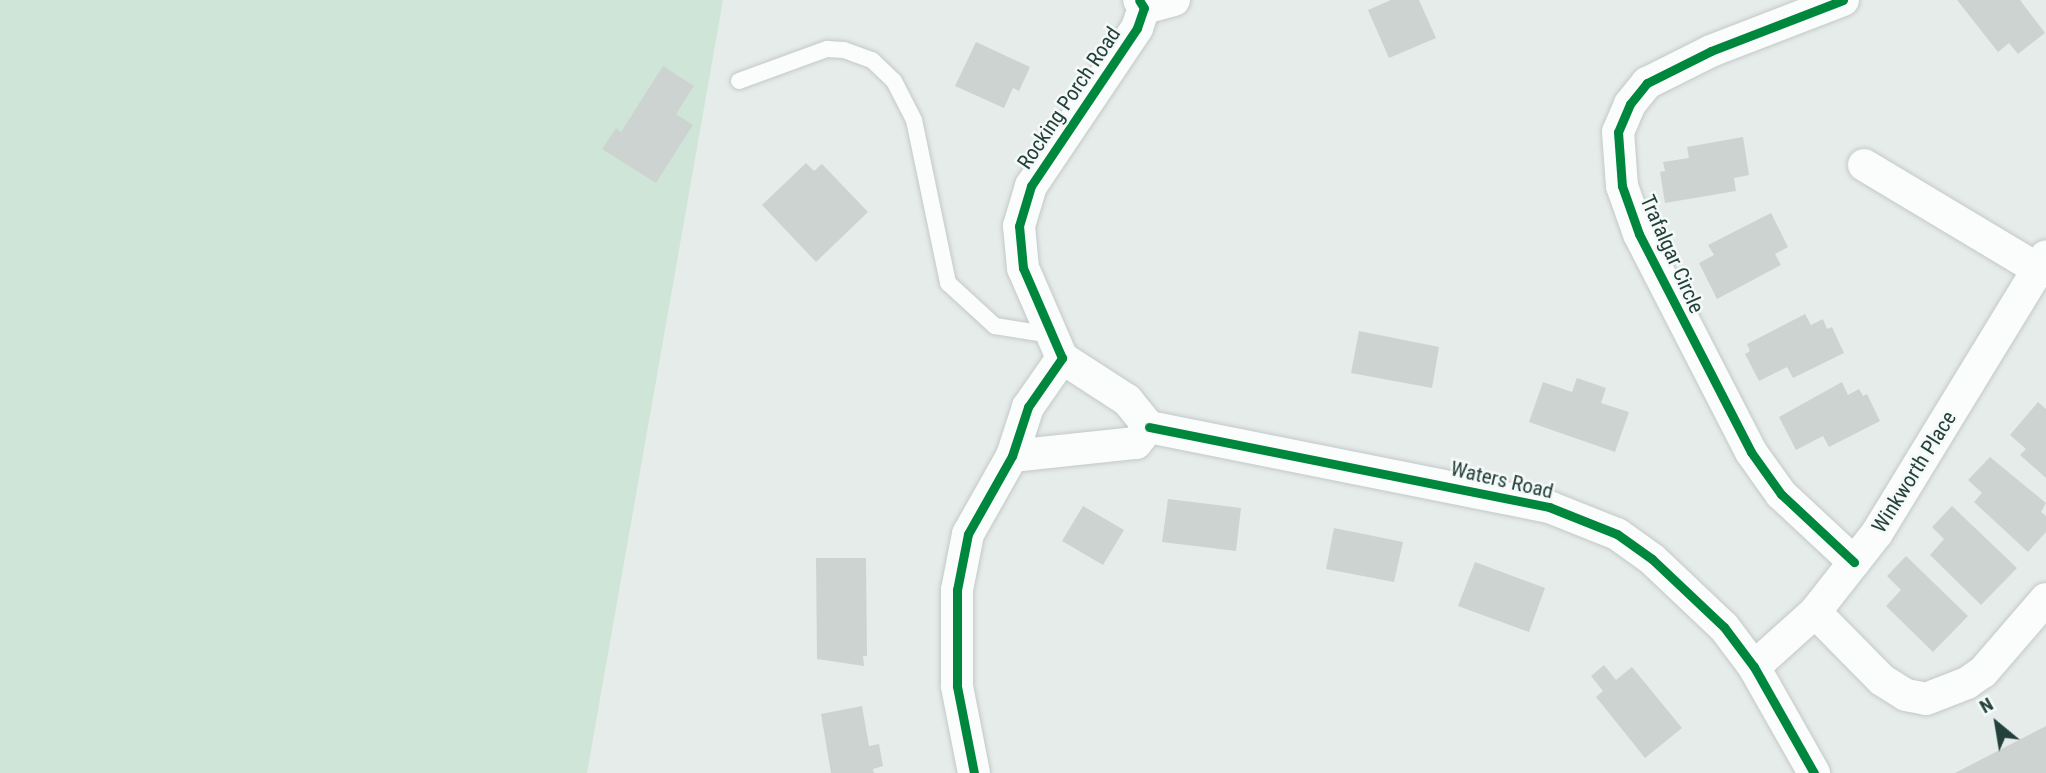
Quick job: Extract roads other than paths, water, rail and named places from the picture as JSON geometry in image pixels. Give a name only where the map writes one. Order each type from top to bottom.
[{"type":"street","name":"Trafalgar Circle","points":[[1843,0],[1711,51],[1647,83],[1630,104],[1618,132],[1622,186],[1639,234],[1751,452],[1781,494],[1854,562]]},
{"type":"street","name":"Rocking Porch Road","points":[[1056,346],[1023,268],[1019,226],[1031,186],[1152,3]]},
{"type":"street","points":[[1864,165],[2042,263]]},
{"type":"street","name":"Winkworth Place","points":[[1754,667],[1815,612],[1877,533],[2042,263]]},
{"type":"street","points":[[974,773],[957,686],[957,590],[968,534],[1012,456],[1028,407],[1056,346],[1127,400],[1149,426],[1136,443],[1012,456]]},
{"type":"street","name":"Waters Road","points":[[1149,426],[1457,487],[1584,520],[1616,534],[1652,559],[1724,627],[1754,667],[1814,773]]},
{"type":"street","points":[[1815,612],[1882,680],[1906,695],[1926,699],[1967,683],[1983,671],[2046,599]]},
{"type":"lane","points":[[739,81],[827,49],[844,50],[872,60],[894,81],[914,120],[948,283],[995,326],[1056,346]]}]
